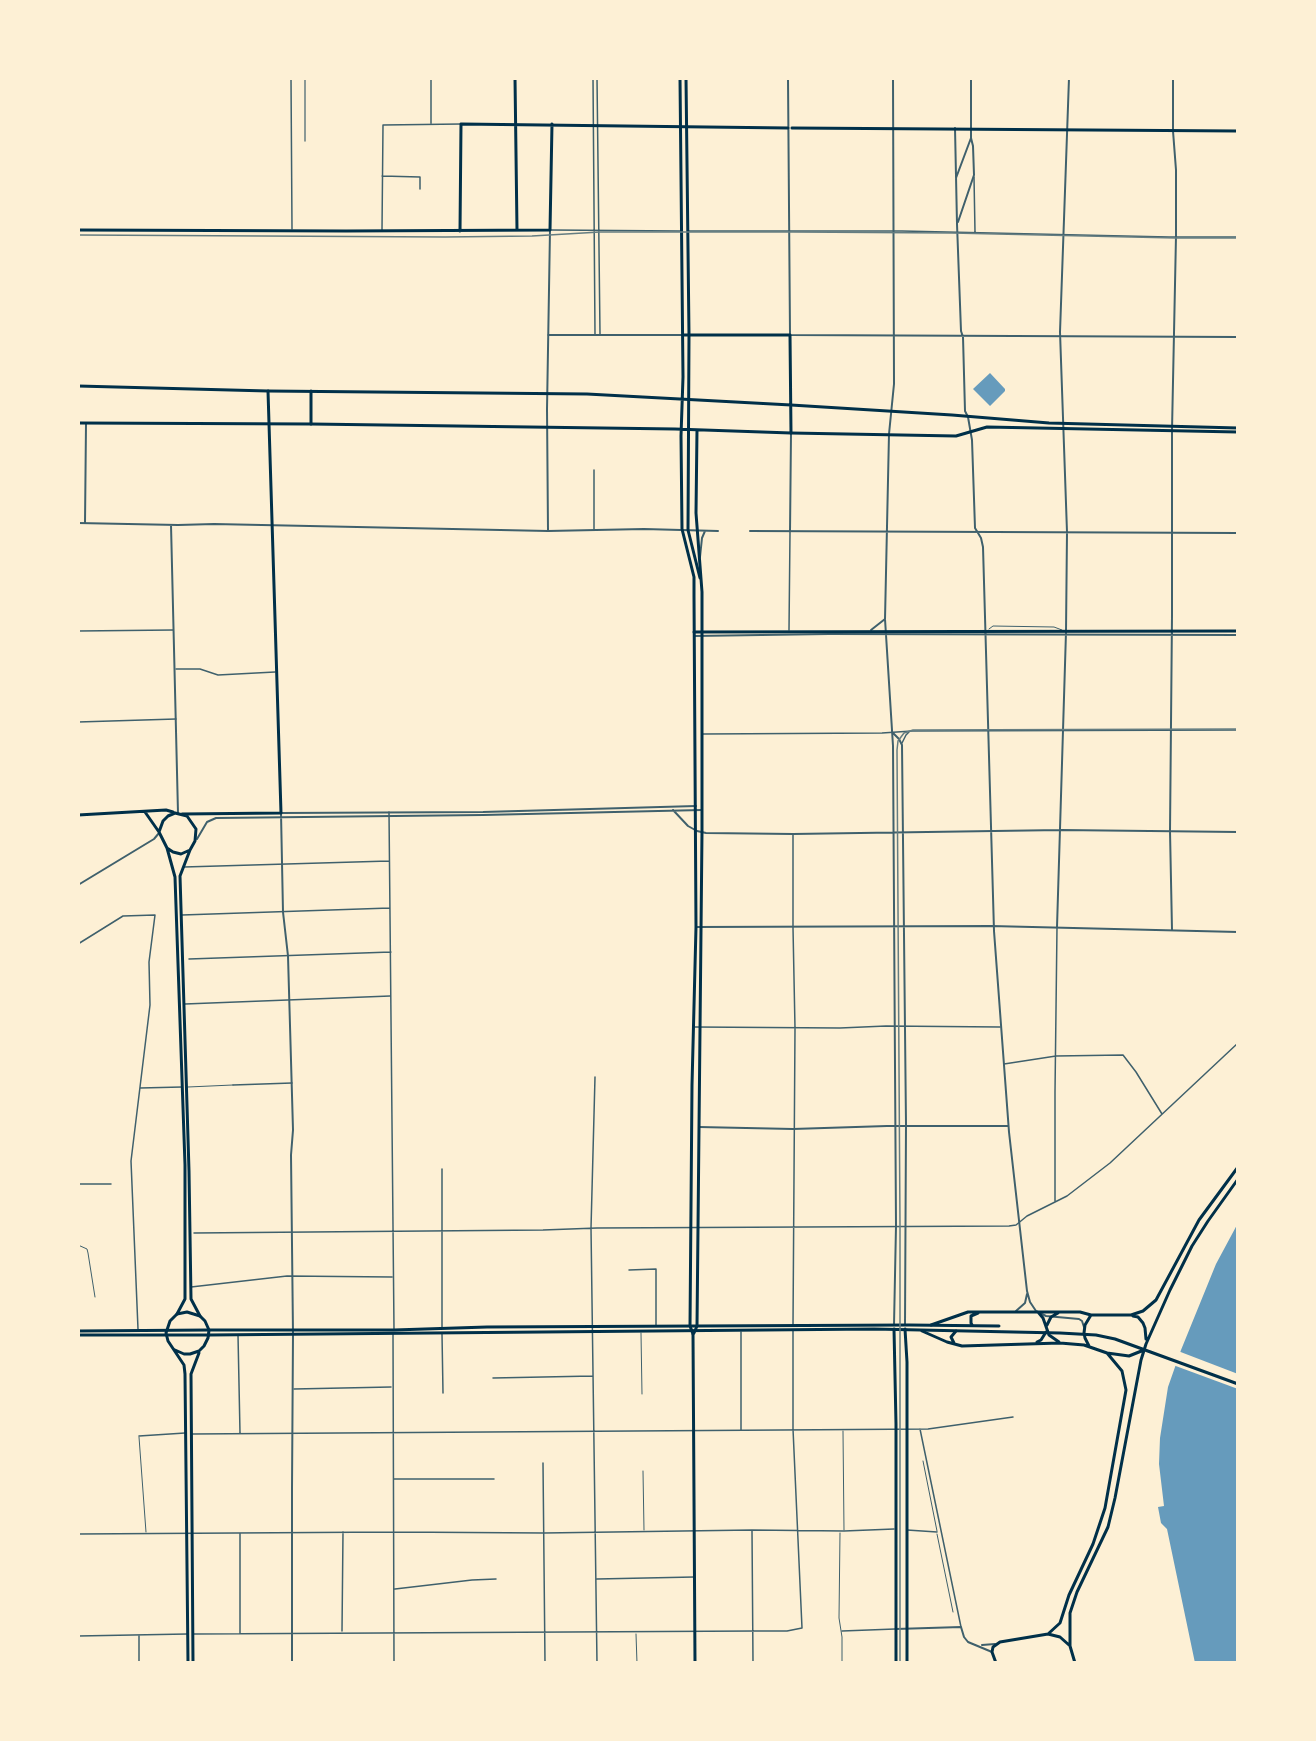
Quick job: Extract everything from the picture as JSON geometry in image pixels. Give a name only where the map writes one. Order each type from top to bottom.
[{"type":"main road","points":[[515,78],[517,230]]},
{"type":"main road","points":[[680,78],[683,335],[682,530],[694,577],[697,831],[691,1227],[695,1663]]},
{"type":"main road","points":[[686,78],[689,335],[688,530],[702,592],[700,1075],[698,1227],[693,1330]]},
{"type":"main road","points":[[460,231],[461,124],[1238,131]]},
{"type":"main road","points":[[78,230],[550,230],[552,124]]},
{"type":"main road","points":[[683,335],[790,336],[790,433]]},
{"type":"main road","points":[[78,386],[607,395],[968,417],[1062,426]]},
{"type":"main road","points":[[159,832],[163,821],[168,816],[178,813],[281,813],[268,391]]},
{"type":"main road","points":[[311,391],[311,424]]},
{"type":"main road","points":[[78,423],[311,424],[956,436],[987,427],[1062,426],[1238,430]]},
{"type":"main road","points":[[697,430],[696,531],[700,579]]},
{"type":"main road","points":[[694,634],[789,631],[870,631],[886,634],[1238,633]]},
{"type":"main road","points":[[78,815],[166,810],[187,816],[195,825],[197,834],[180,876],[184,1004],[185,1299],[177,1314],[170,1321],[166,1333],[168,1341],[184,1365],[193,1663]]},
{"type":"main road","points":[[144,812],[159,832],[167,848],[175,877],[190,1299],[200,1316]]},
{"type":"main road","points":[[167,848],[178,854],[190,850]]},
{"type":"main road","points":[[692,1075],[700,1075]]},
{"type":"main road","points":[[1131,1315],[1143,1311],[1156,1300],[1199,1220],[1238,1167]]},
{"type":"main road","points":[[1075,1663],[1070,1646],[1069,1623],[1072,1604],[1108,1527],[1141,1360],[1170,1290],[1192,1246],[1238,1179]]},
{"type":"main road","points":[[929,1325],[963,1313],[980,1312],[1036,1311],[1131,1315],[1138,1317],[1143,1323],[1147,1335],[1146,1346]]},
{"type":"main road","points":[[1036,1311],[1043,1318],[1053,1339],[1060,1343]]},
{"type":"main road","points":[[177,1314],[191,1312],[200,1316],[206,1321],[209,1332],[206,1344],[199,1351],[191,1374],[188,1663]]},
{"type":"main road","points":[[977,1327],[971,1324],[970,1318],[980,1312]]},
{"type":"main road","points":[[1023,1343],[1041,1340],[1051,1317],[1060,1312]]},
{"type":"main road","points":[[1090,1347],[1084,1331],[1091,1315]]},
{"type":"main road","points":[[394,1332],[441,1328],[641,1331],[929,1325],[999,1326],[1007,1331]]},
{"type":"main road","points":[[78,1333],[442,1333],[593,1330],[656,1326],[693,1330],[741,1331],[793,1328]]},
{"type":"main road","points":[[894,1327],[896,1663]]},
{"type":"main road","points":[[905,1327],[958,1345],[1060,1343],[1129,1356],[1146,1346]]},
{"type":"main road","points":[[905,1327],[907,1663]]},
{"type":"main road","points":[[78,1333],[138,1330],[166,1333]]},
{"type":"main road","points":[[918,1330],[1096,1335],[1137,1347],[1238,1384]]},
{"type":"main road","points":[[956,1331],[951,1337],[958,1345]]},
{"type":"main road","points":[[209,1332],[238,1334],[293,1332]]},
{"type":"main road","points":[[175,1350],[184,1354],[199,1351]]},
{"type":"main road","points":[[1048,1634],[1060,1623],[1069,1595],[1093,1544],[1105,1508],[1126,1390],[1122,1371],[1107,1353]]},
{"type":"main road","points":[[996,1663],[993,1652],[995,1644],[1048,1634],[1060,1637],[1070,1646]]},
{"type":"street","points":[[291,78],[292,230]]},
{"type":"street","points":[[431,78],[431,124]]},
{"type":"street","points":[[592,78],[600,231],[600,335]]},
{"type":"street","points":[[595,335],[597,78]]},
{"type":"street","points":[[788,78],[790,336],[1238,337]]},
{"type":"street","points":[[893,78],[895,337],[894,384],[889,434],[885,619],[892,732],[894,832],[896,1226],[894,1327]]},
{"type":"street","points":[[955,182],[970,138],[970,78]]},
{"type":"street","points":[[1055,1202],[1057,927],[1067,532],[1060,337],[1069,78]]},
{"type":"street","points":[[1172,930],[1170,730],[1176,237],[1173,78]]},
{"type":"street","points":[[382,231],[383,125],[461,124]]},
{"type":"street","points":[[955,128],[955,182],[965,411],[971,432],[976,532],[981,538],[983,547],[994,926],[1008,1126],[1027,1291],[1032,1306],[1036,1311],[1051,1317],[1081,1319],[1084,1331]]},
{"type":"street","points":[[970,138],[973,146],[975,233]]},
{"type":"street","points":[[957,224],[974,175]]},
{"type":"street","points":[[382,176],[420,177],[420,189]]},
{"type":"street","points":[[966,199],[970,198],[975,201]]},
{"type":"street","points":[[548,531],[550,230],[682,231]]},
{"type":"street","points":[[688,231],[894,231],[1238,237]]},
{"type":"street","points":[[548,335],[683,335]]},
{"type":"street","points":[[1010,427],[1011,420]]},
{"type":"street","points":[[85,523],[86,423]]},
{"type":"street","points":[[789,631],[790,433]]},
{"type":"street","points":[[594,470],[594,529]]},
{"type":"street","points":[[78,523],[548,531],[594,529],[718,531]]},
{"type":"street","points":[[171,525],[178,813]]},
{"type":"street","points":[[700,558],[705,531]]},
{"type":"street","points":[[750,531],[1238,533]]},
{"type":"street","points":[[870,631],[885,619]]},
{"type":"street","points":[[78,631],[174,630]]},
{"type":"street","points":[[702,634],[886,634]]},
{"type":"street","points":[[175,669],[200,669],[218,675],[277,672]]},
{"type":"street","points":[[78,722],[176,719]]},
{"type":"street","points":[[702,734],[1238,730]]},
{"type":"street","points":[[905,1327],[906,1026],[902,746],[906,733],[912,731]]},
{"type":"street","points":[[892,732],[902,746]]},
{"type":"street","points":[[292,1663],[292,1083],[288,956],[281,864],[281,813],[389,814],[696,808]]},
{"type":"street","points":[[195,841],[204,825],[212,819],[696,808],[702,810]]},
{"type":"street","points":[[673,810],[688,826],[702,832],[793,834],[1061,830],[1238,832]]},
{"type":"street","points":[[389,814],[394,1332],[392,1388],[394,1663]]},
{"type":"street","points":[[78,885],[154,838],[159,832]]},
{"type":"street","points":[[192,1634],[787,1631],[802,1628],[794,1429],[793,834]]},
{"type":"street","points":[[154,838],[163,841]]},
{"type":"street","points":[[184,867],[391,861]]},
{"type":"street","points":[[182,915],[391,908]]},
{"type":"street","points":[[78,944],[123,916],[155,915],[149,962],[150,1005],[131,1165],[138,1330]]},
{"type":"street","points":[[696,927],[994,926],[1238,932]]},
{"type":"street","points":[[189,959],[391,952]]},
{"type":"street","points":[[184,1004],[391,996]]},
{"type":"street","points":[[694,1027],[1000,1028]]},
{"type":"street","points":[[194,1233],[1009,1226],[1067,1196],[1110,1163],[1238,1043]]},
{"type":"street","points":[[1003,1064],[1056,1056],[1123,1055],[1162,1114]]},
{"type":"street","points":[[595,1077],[591,1228],[597,1663]]},
{"type":"street","points":[[233,1085],[292,1083]]},
{"type":"street","points":[[139,1088],[184,1087]]},
{"type":"street","points":[[699,1127],[794,1129],[1008,1126]]},
{"type":"street","points":[[441,1328],[442,1169]]},
{"type":"street","points":[[78,1184],[111,1184]]},
{"type":"street","points":[[629,1270],[656,1269],[656,1326]]},
{"type":"street","points":[[190,1287],[255,1279],[393,1276]]},
{"type":"street","points":[[1014,1312],[1025,1303],[1027,1291]]},
{"type":"street","points":[[741,1331],[741,1430]]},
{"type":"street","points":[[442,1333],[443,1393]]},
{"type":"street","points":[[238,1334],[240,1433]]},
{"type":"street","points":[[493,1378],[593,1376]]},
{"type":"street","points":[[293,1389],[392,1388]]},
{"type":"street","points":[[191,1434],[919,1429],[1013,1417]]},
{"type":"street","points":[[919,1429],[964,1637],[973,1645],[995,1644]]},
{"type":"street","points":[[139,1436],[186,1433]]},
{"type":"street","points":[[543,1463],[544,1663]]},
{"type":"street","points":[[393,1479],[494,1479]]},
{"type":"street","points":[[78,1534],[644,1533],[895,1529]]},
{"type":"street","points":[[752,1530],[753,1663]]},
{"type":"street","points":[[906,1530],[937,1532]]},
{"type":"street","points":[[342,1632],[343,1532]]},
{"type":"street","points":[[240,1533],[240,1634]]},
{"type":"street","points":[[596,1579],[695,1577]]},
{"type":"street","points":[[394,1589],[496,1579]]},
{"type":"street","points":[[842,1631],[961,1627]]},
{"type":"street","points":[[78,1636],[187,1634]]},
{"type":"street","points":[[139,1635],[139,1663]]},
{"type":"street","points":[[979,1645],[993,1652]]},
{"type":"lane","points":[[184,1087],[233,1085]]},
{"type":"lane","points":[[78,1245],[87,1249],[95,1297]]},
{"type":"lane","points":[[641,1331],[642,1395]]},
{"type":"lane","points":[[842,1663],[842,1631],[839,1618],[843,1429]]},
{"type":"lane","points":[[139,1436],[146,1534]]},
{"type":"lane","points":[[923,1461],[953,1612]]},
{"type":"lane","points":[[643,1472],[644,1533]]},
{"type":"lane","points":[[636,1632],[637,1663]]},
{"type":"water","points":[[990,373],[1005,391],[990,406],[973,389]]},
{"type":"water","points":[[1238,1223],[1238,1663],[1195,1663],[1167,1529],[1161,1523],[1158,1507],[1164,1506],[1159,1464],[1160,1438],[1168,1387],[1181,1350],[1216,1264]]},
{"type":"pier","points":[[1178,1351],[1238,1374],[1238,1389],[1173,1365]]},
{"type":"tram line","points":[[78,235],[445,237],[532,236],[600,232],[793,232],[1238,238]]},
{"type":"tram line","points":[[900,1663],[898,741],[904,733],[913,730],[1238,729]]},
{"type":"railway","points":[[305,78],[305,141]]}]
